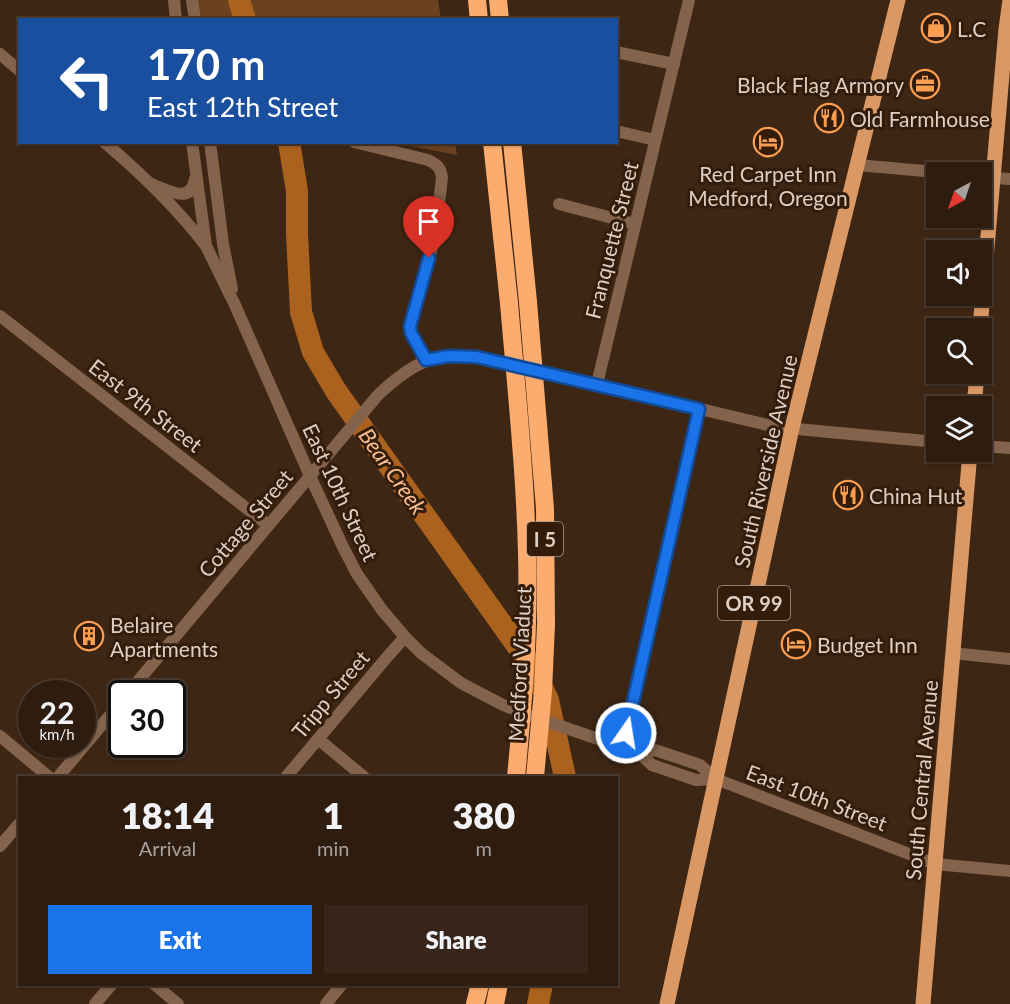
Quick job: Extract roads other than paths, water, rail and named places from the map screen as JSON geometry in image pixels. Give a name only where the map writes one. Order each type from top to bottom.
[{"type":"highway","points":[[477,0],[479,18]]},
{"type":"highway","points":[[498,0],[500,18]]},
{"type":"highway","name":"Medford Viaduct","points":[[492,144],[518,399],[525,510],[527,598],[524,691],[516,776]]},
{"type":"highway","name":"Medford Viaduct","points":[[512,144],[545,509],[546,624],[543,692],[535,776]]},
{"type":"highway","points":[[475,1004],[480,986]]},
{"type":"highway","points":[[495,1004],[499,986]]},
{"type":"main road","name":"South Riverside Avenue","points":[[667,1004],[792,428],[898,0]]},
{"type":"main road","points":[[989,162],[1010,0]]},
{"type":"main road","points":[[980,318],[985,228]]},
{"type":"main road","name":"South Central Avenue","points":[[923,1004],[969,462]]},
{"type":"street","points":[[174,0],[176,18]]},
{"type":"street","points":[[192,0],[195,18]]},
{"type":"street","name":"Franquette Street","points":[[597,384],[689,0]]},
{"type":"street","points":[[618,52],[674,64]]},
{"type":"street","points":[[0,54],[18,69]]},
{"type":"street","points":[[618,131],[655,140]]},
{"type":"street","name":"East 10th Street","points":[[106,144],[176,209],[206,246],[357,574],[382,610],[405,637],[442,670],[461,683],[503,705],[639,753],[656,750],[700,765],[716,779],[935,864],[1010,871]]},
{"type":"street","points":[[192,144],[206,246]]},
{"type":"street","points":[[210,144],[223,244],[235,305]]},
{"type":"street","points":[[362,144],[428,160],[436,163],[441,170],[435,237],[410,326],[411,333],[426,360],[449,356],[477,357],[776,427],[926,441]]},
{"type":"street","points":[[857,165],[926,171]]},
{"type":"street","points":[[151,184],[186,195],[194,186],[196,175]]},
{"type":"street","points":[[992,177],[1010,179]]},
{"type":"street","points":[[559,204],[635,224]]},
{"type":"street","name":"East 9th Street","points":[[0,316],[268,525]]},
{"type":"street","name":"Cottage Street","points":[[139,680],[378,395],[391,383],[426,360]]},
{"type":"street","points":[[623,748],[699,409]]},
{"type":"street","points":[[992,447],[1010,448]]},
{"type":"street","name":"Tripp Street","points":[[287,776],[405,637]]},
{"type":"street","points":[[952,653],[1010,659]]},
{"type":"street","points":[[59,776],[108,718]]},
{"type":"street","points":[[0,736],[48,776]]},
{"type":"street","points":[[318,739],[363,776]]},
{"type":"street","points":[[0,846],[18,825]]},
{"type":"street","points":[[95,1004],[110,986]]},
{"type":"street","points":[[156,986],[177,1004]]},
{"type":"street","points":[[326,1004],[340,986]]},
{"type":"waterway","name":"Bear Creek","points":[[239,0],[244,18]]},
{"type":"waterway","name":"Bear Creek","points":[[289,144],[297,191],[301,312],[313,352],[336,391],[533,668],[548,700],[565,776]]},
{"type":"waterway","name":"Bear Creek","points":[[538,1004],[542,986]]},
{"type":"place","name":"L.C","points":[[936,28]]},
{"type":"place","name":"Black Flag Armory","points":[[925,84]]},
{"type":"place","name":"Old Farmhouse","points":[[829,118]]},
{"type":"place","name":"Red Carpet Inn Medford, Oregon","points":[[768,142]]},
{"type":"place","name":"China Hut","points":[[848,495]]},
{"type":"place","name":"Belaire Apartments","points":[[89,636]]},
{"type":"place","name":"Budget Inn","points":[[796,644]]}]
